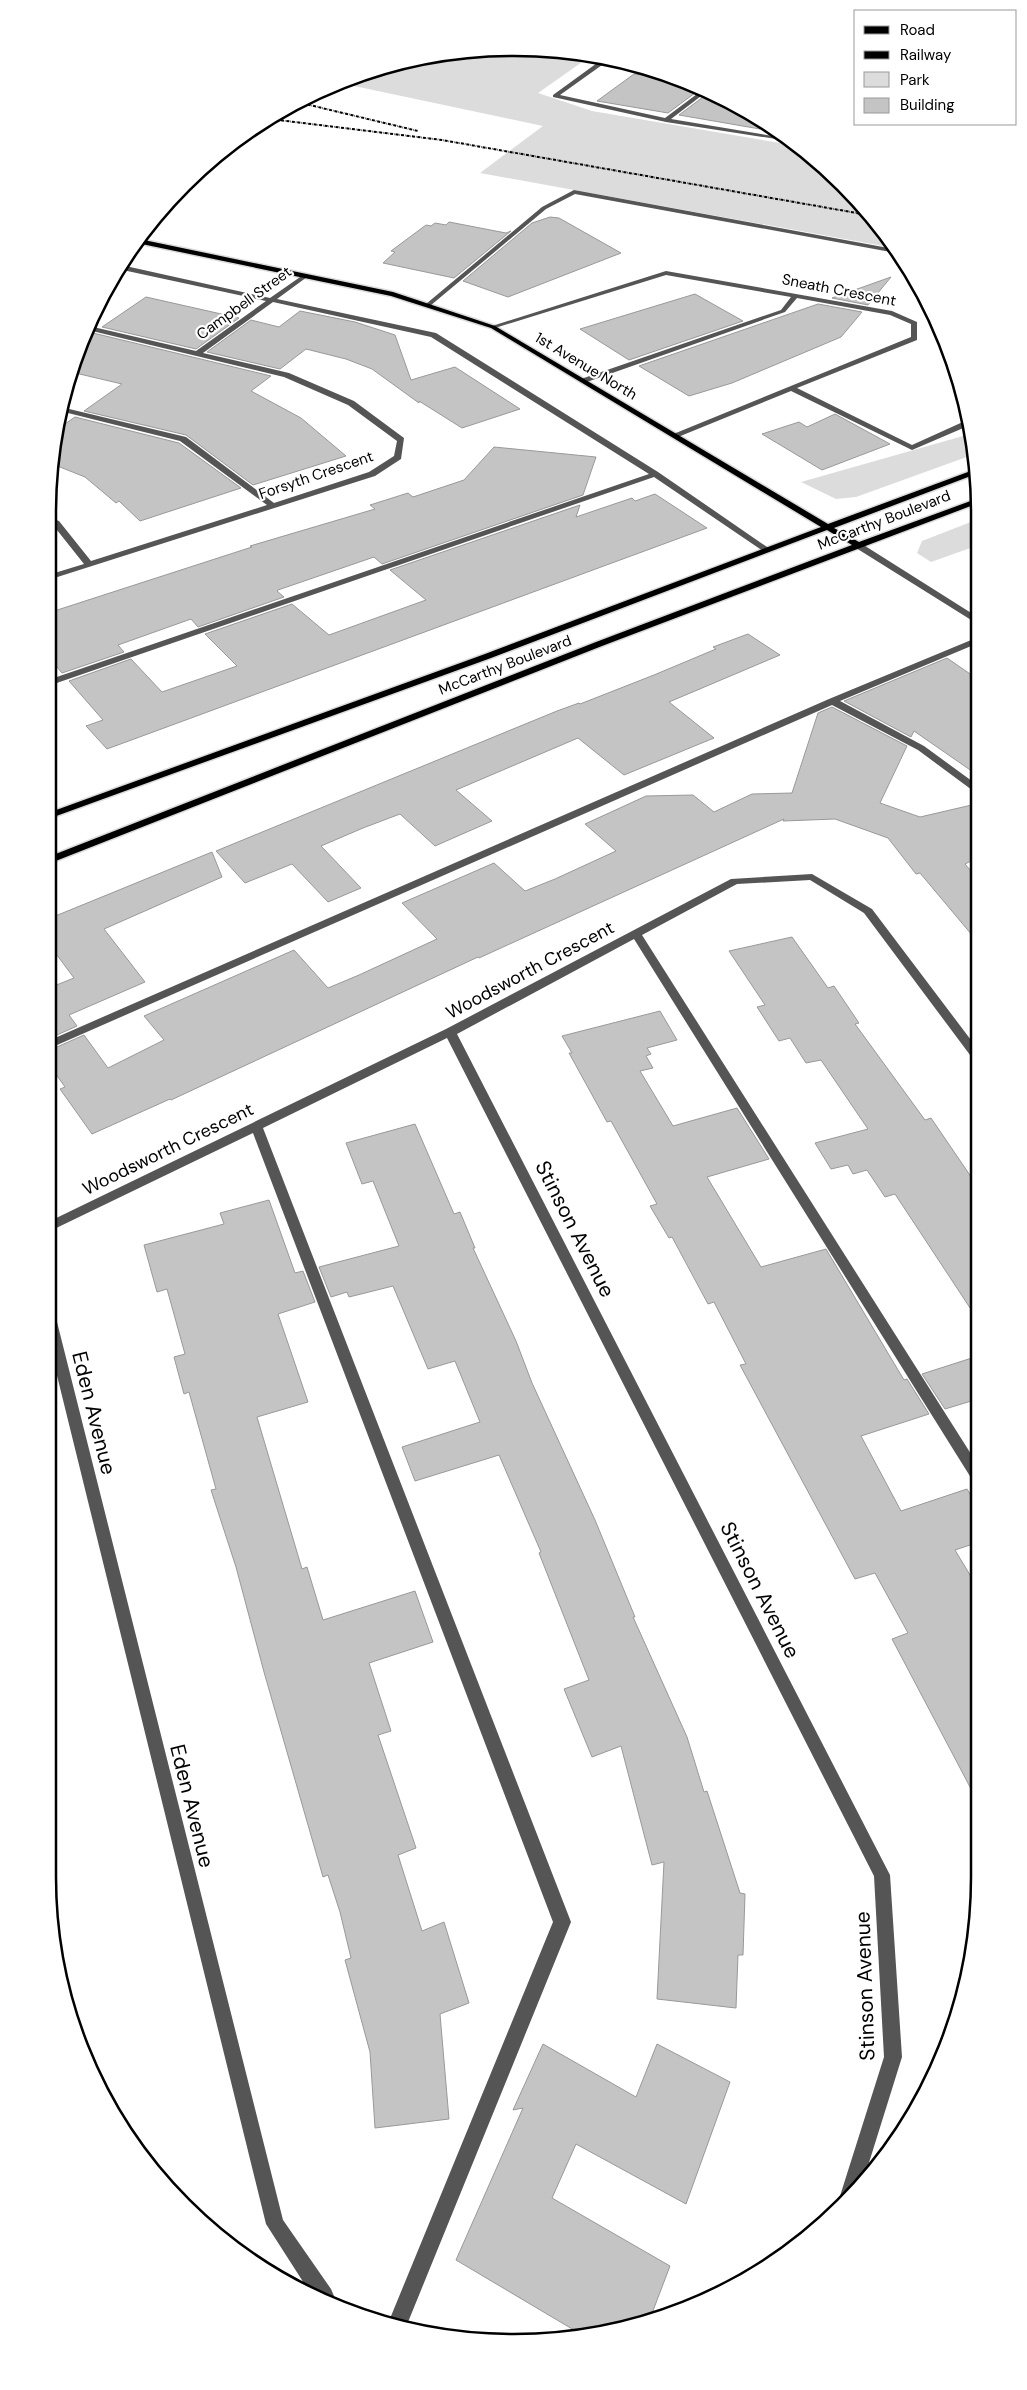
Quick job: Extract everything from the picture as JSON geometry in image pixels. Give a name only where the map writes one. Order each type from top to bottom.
[{"type":"main road","name":"1st Avenue North","points":[[145,243],[393,294],[492,327],[859,546]]},
{"type":"main road","name":"McCarthy Boulevard","points":[[56,813],[488,656],[969,474]]},
{"type":"main road","name":"McCarthy Boulevard","points":[[56,858],[590,647],[971,503]]},
{"type":"street","points":[[599,64],[555,96],[666,120],[775,138]]},
{"type":"street","points":[[666,120],[698,95]]},
{"type":"street","points":[[428,306],[544,208],[574,192],[887,250]]},
{"type":"street","points":[[127,269],[433,335],[655,474],[766,549]]},
{"type":"street","name":"Sneath Crescent","points":[[492,327],[666,273],[892,312],[915,323],[914,338],[675,435]]},
{"type":"street","name":"Campbell Street","points":[[198,353],[305,276]]},
{"type":"street","points":[[584,381],[783,312],[795,296]]},
{"type":"street","name":"Forsyth Crescent","points":[[56,575],[372,474],[398,457],[401,440],[351,403],[294,378],[198,353],[95,330]]},
{"type":"street","points":[[791,388],[912,448],[962,426]]},
{"type":"street","points":[[68,411],[183,439],[273,506]]},
{"type":"street","points":[[56,680],[655,474]]},
{"type":"street","points":[[56,522],[89,564]]},
{"type":"street","name":"1st Avenue North","points":[[859,546],[971,617]]},
{"type":"street","points":[[56,1041],[832,701],[971,643]]},
{"type":"street","points":[[832,701],[921,748],[971,784]]},
{"type":"street","name":"Woodsworth Crescent","points":[[56,1223],[450,1032],[735,881],[812,877],[868,911],[971,1048]]},
{"type":"street","points":[[636,933],[971,1466]]},
{"type":"street","name":"Stinson Avenue","points":[[450,1032],[882,1874],[893,2057],[853,2182]]},
{"type":"street","points":[[256,1126],[562,1922],[400,2319]]},
{"type":"street","name":"Eden Avenue","points":[[56,1346],[275,2224],[321,2291]]},
{"type":"green space","points":[[514,56],[583,62],[538,93],[592,111],[782,143],[837,190],[884,246],[480,173],[543,126],[353,86],[395,72],[454,60]]},
{"type":"green space","points":[[964,436],[967,457],[856,497],[836,499],[801,482]]},
{"type":"green space","points":[[971,522],[971,548],[931,562],[917,553],[922,541]]},
{"type":"building","points":[[634,74],[694,94],[668,113],[597,101]]},
{"type":"building","points":[[703,97],[760,128],[760,129],[679,115]]},
{"type":"building","points":[[550,217],[559,218],[621,253],[508,297],[463,281],[532,223]]},
{"type":"building","points":[[449,222],[506,233],[511,231],[454,278],[383,263],[395,252],[391,251],[426,225],[431,226],[435,223],[446,225]]},
{"type":"building","points":[[891,277],[868,305],[832,298]]},
{"type":"building","points":[[695,294],[743,321],[629,360],[580,329]]},
{"type":"building","points":[[146,297],[239,318],[196,349],[102,327]]},
{"type":"building","points":[[818,304],[862,312],[841,337],[732,383],[689,396],[639,366]]},
{"type":"building","points":[[300,311],[355,322],[395,335],[411,380],[455,367],[520,409],[462,428],[419,401],[419,403],[372,369],[346,359],[306,349],[280,369],[207,352],[251,320],[279,327]]},
{"type":"building","points":[[94,333],[271,376],[251,391],[301,418],[346,456],[253,485],[186,435],[84,411],[122,384],[79,374]]},
{"type":"building","points":[[835,414],[890,444],[822,470],[762,434],[799,422],[807,427]]},
{"type":"building","points":[[75,417],[179,443],[241,488],[140,521],[119,501],[116,503],[85,477],[59,466],[65,424]]},
{"type":"building","points":[[494,447],[596,457],[583,495],[382,564],[374,557],[278,590],[284,597],[198,627],[191,619],[118,645],[124,652],[62,673],[56,666],[56,610],[252,547],[250,546],[375,509],[370,505],[408,493],[413,497],[464,480]]},
{"type":"building","points":[[655,494],[707,528],[107,749],[86,726],[103,720],[69,681],[131,659],[162,692],[237,666],[205,634],[292,604],[329,635],[426,600],[390,570],[580,505],[576,517],[632,498],[635,501]]},
{"type":"building","points":[[748,634],[780,655],[669,702],[714,738],[624,775],[578,738],[456,790],[492,821],[435,846],[400,814],[363,828],[321,846],[361,888],[328,902],[292,864],[245,883],[216,851],[557,711],[654,675],[716,649],[713,647]]},
{"type":"building","points":[[947,658],[971,675],[971,771],[914,731],[911,737],[844,701]]},
{"type":"building","points":[[832,707],[907,746],[880,803],[920,817],[971,805],[971,861],[965,864],[971,871],[971,934],[920,873],[916,874],[888,838],[835,819],[783,821],[784,819],[478,957],[171,1100],[92,1134],[60,1089],[65,1087],[56,1074],[56,1047],[84,1035],[108,1068],[164,1040],[144,1016],[294,950],[328,988],[359,975],[437,939],[402,903],[494,863],[525,891],[555,879],[616,851],[585,824],[646,796],[693,795],[714,812],[752,794],[792,793],[818,713]]},
{"type":"building","points":[[212,852],[222,877],[104,929],[145,982],[69,1015],[77,1026],[56,1035],[56,985],[74,978],[56,954],[56,916]]},
{"type":"building","points":[[792,937],[828,988],[834,986],[859,1023],[855,1024],[925,1120],[931,1118],[971,1177],[971,1309],[895,1194],[885,1197],[867,1170],[853,1174],[848,1165],[831,1169],[815,1143],[868,1129],[821,1060],[806,1063],[790,1038],[779,1041],[757,1007],[765,1005],[729,951]]},
{"type":"building","points":[[660,1011],[677,1040],[647,1048],[651,1054],[646,1056],[653,1068],[640,1071],[673,1126],[737,1108],[769,1159],[707,1177],[761,1267],[826,1249],[904,1380],[907,1379],[929,1414],[861,1436],[901,1511],[967,1489],[971,1496],[971,1545],[955,1550],[971,1577],[971,1789],[892,1639],[908,1633],[875,1573],[855,1579],[740,1365],[746,1364],[714,1302],[708,1304],[672,1237],[669,1238],[650,1206],[657,1204],[611,1121],[607,1122],[569,1053],[572,1053],[562,1036]]},
{"type":"building","points":[[415,1124],[454,1214],[460,1212],[475,1248],[473,1248],[516,1341],[532,1383],[595,1520],[635,1617],[633,1617],[687,1737],[704,1792],[707,1791],[740,1893],[745,1894],[743,1955],[738,1955],[736,2008],[657,1999],[664,1862],[652,1865],[621,1746],[592,1757],[564,1689],[589,1680],[539,1553],[541,1552],[499,1455],[415,1481],[402,1447],[480,1422],[455,1361],[428,1369],[393,1286],[349,1297],[347,1292],[331,1297],[319,1267],[399,1246],[373,1181],[362,1184],[346,1143]]},
{"type":"building","points":[[269,1200],[295,1273],[303,1271],[315,1302],[278,1314],[308,1402],[257,1417],[302,1569],[307,1567],[323,1620],[415,1591],[433,1642],[369,1663],[391,1731],[378,1735],[416,1848],[398,1855],[422,1931],[444,1922],[469,2003],[440,2014],[449,2119],[375,2128],[370,2052],[345,1960],[351,1958],[340,1912],[328,1875],[323,1877],[236,1567],[211,1490],[216,1489],[189,1392],[184,1394],[174,1357],[185,1354],[167,1289],[157,1292],[144,1245],[224,1224],[220,1213]]},
{"type":"building","points":[[971,1358],[971,1401],[945,1409],[922,1374]]},
{"type":"building","points":[[543,2044],[636,2097],[657,2044],[730,2082],[686,2204],[576,2144],[552,2198],[670,2266],[653,2311],[603,2325],[574,2330],[456,2260],[523,2108],[513,2110]]},
{"type":"railway","points":[[308,105],[418,131]]},
{"type":"railway","points":[[281,120],[442,140],[858,213]]}]
